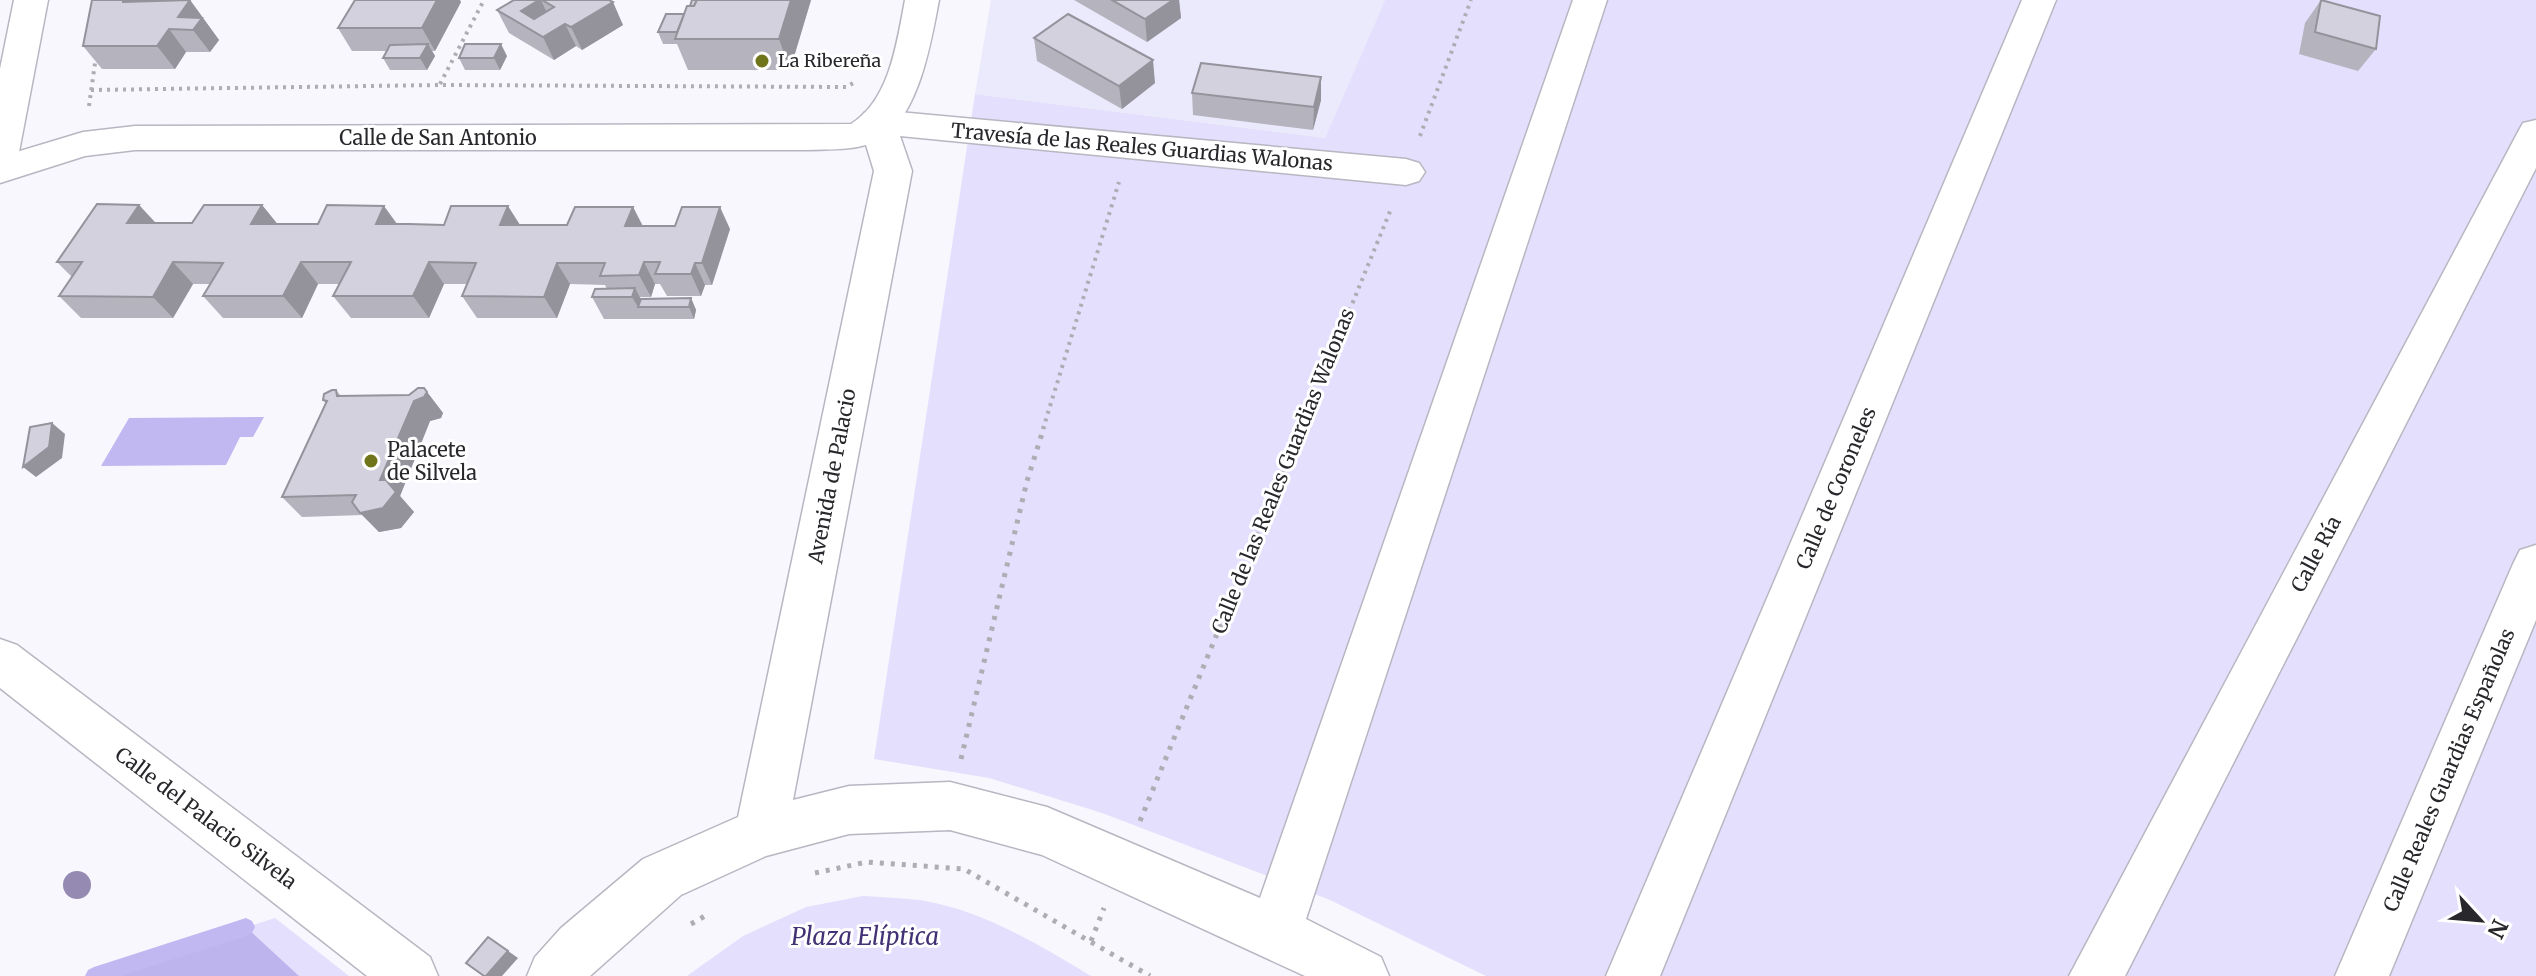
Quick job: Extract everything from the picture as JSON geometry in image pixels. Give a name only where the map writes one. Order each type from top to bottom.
[{"type":"street","points":[[0,157],[31,0]]},
{"type":"street","points":[[889,104],[911,58],[922,0]]},
{"type":"street","points":[[1275,932],[1590,0]]},
{"type":"street","name":"Calle de Coroneles","points":[[1633,976],[2039,0]]},
{"type":"street","name":"Calle de San Antonio","points":[[0,170],[83,144],[135,138],[806,138],[864,132],[889,104]]},
{"type":"street","name":"Travesía de las Reales Guardias Walonas","points":[[889,104],[1130,146],[1406,172]]},
{"type":"street","name":"Avenida de Palacio","points":[[761,833],[893,171],[889,104]]},
{"type":"street","name":"Calle Ría","points":[[2096,976],[2536,132]]},
{"type":"street","name":"Calle Reales Guardias Españolas","points":[[2362,976],[2536,564]]},
{"type":"street","name":"Calle del Palacio Silvela","points":[[0,660],[411,976]]},
{"type":"street","points":[[554,976],[580,947],[662,877],[761,833],[849,810],[950,806],[1047,832],[1275,932],[1362,976]]},
{"type":"path","points":[[440,85],[484,0]]},
{"type":"path","name":"Calle de las Reales Guardias Walonas","points":[[1091,941],[1406,172],[1471,0]]},
{"type":"path","points":[[83,144],[98,45]]},
{"type":"path","points":[[91,90],[440,85],[846,87],[856,80],[889,104]]},
{"type":"path","points":[[950,806],[1027,481],[1130,146]]},
{"type":"path","points":[[806,875],[867,862],[964,869],[1150,976]]},
{"type":"path","points":[[684,928],[722,906]]},
{"type":"shaded area","points":[[991,0],[1385,0],[1325,138],[975,94]]},
{"type":"shaded area","points":[[264,417],[253,437],[240,437],[226,465],[101,466],[129,418]]},
{"type":"shaded area","points":[[246,927],[299,976],[94,976]]},
{"type":"green space","points":[[1385,0],[2536,0],[2536,976],[1486,976],[1330,900],[1102,813],[989,778],[874,759],[975,94],[1325,138]]},
{"type":"green space","name":"Plaza Elíptica","points":[[863,896],[920,900],[965,912],[1030,941],[1091,976],[687,976],[743,936],[806,907]]},
{"type":"green space","points":[[275,918],[349,976],[94,976]]},
{"type":"building","points":[[92,0],[190,0],[178,17],[202,18],[193,30],[169,29],[157,46],[83,46]]},
{"type":"building","points":[[355,0],[437,0],[422,28],[338,28]]},
{"type":"building","points":[[514,0],[539,0],[521,11],[534,19],[554,7],[542,0],[613,2],[571,27],[565,24],[543,37],[497,10]]},
{"type":"building","points":[[697,0],[791,0],[779,39],[675,39],[687,6],[694,6]]},
{"type":"building","points":[[1112,0],[1173,0],[1145,19]]},
{"type":"building","points":[[2321,0],[2380,16],[2376,49],[2315,32]]},
{"type":"building","points":[[666,14],[684,14],[677,32],[658,32]]},
{"type":"building","points":[[1068,14],[1153,60],[1119,86],[1034,38]]},
{"type":"building","points":[[428,44],[420,58],[383,58],[390,45]]},
{"type":"building","points":[[465,44],[501,44],[494,58],[459,58]]},
{"type":"building","points":[[1201,63],[1321,77],[1314,107],[1192,93]]},
{"type":"building","points":[[97,204],[139,205],[127,223],[192,223],[204,205],[262,205],[251,224],[318,224],[327,205],[384,206],[376,224],[444,225],[451,206],[508,206],[500,225],[567,225],[575,207],[633,207],[625,226],[675,226],[682,207],[720,207],[702,263],[695,263],[691,274],[655,274],[660,262],[644,262],[639,275],[600,276],[605,263],[557,263],[544,297],[462,296],[476,263],[429,262],[413,296],[333,296],[351,262],[301,262],[283,296],[203,296],[223,263],[173,262],[153,297],[59,296],[82,262],[57,262]]},
{"type":"building","points":[[635,288],[632,297],[592,297],[595,289]]},
{"type":"building","points":[[691,298],[689,307],[638,307],[641,299]]},
{"type":"building","points":[[418,388],[424,388],[427,392],[424,397],[414,401],[380,480],[386,480],[396,492],[383,508],[360,513],[352,502],[356,495],[282,497],[327,401],[323,400],[324,394],[336,390],[337,396],[409,395]]},
{"type":"building","points":[[52,423],[49,447],[23,467],[30,427]]},
{"type":"building","points":[[488,937],[508,951],[484,976],[466,963]]},
{"type":"waterway","points":[[94,976],[246,927]]},
{"type":"place","name":"La Ribereña","points":[[762,61]]},
{"type":"place","name":"Palacete de Silvela","points":[[371,461]]}]
